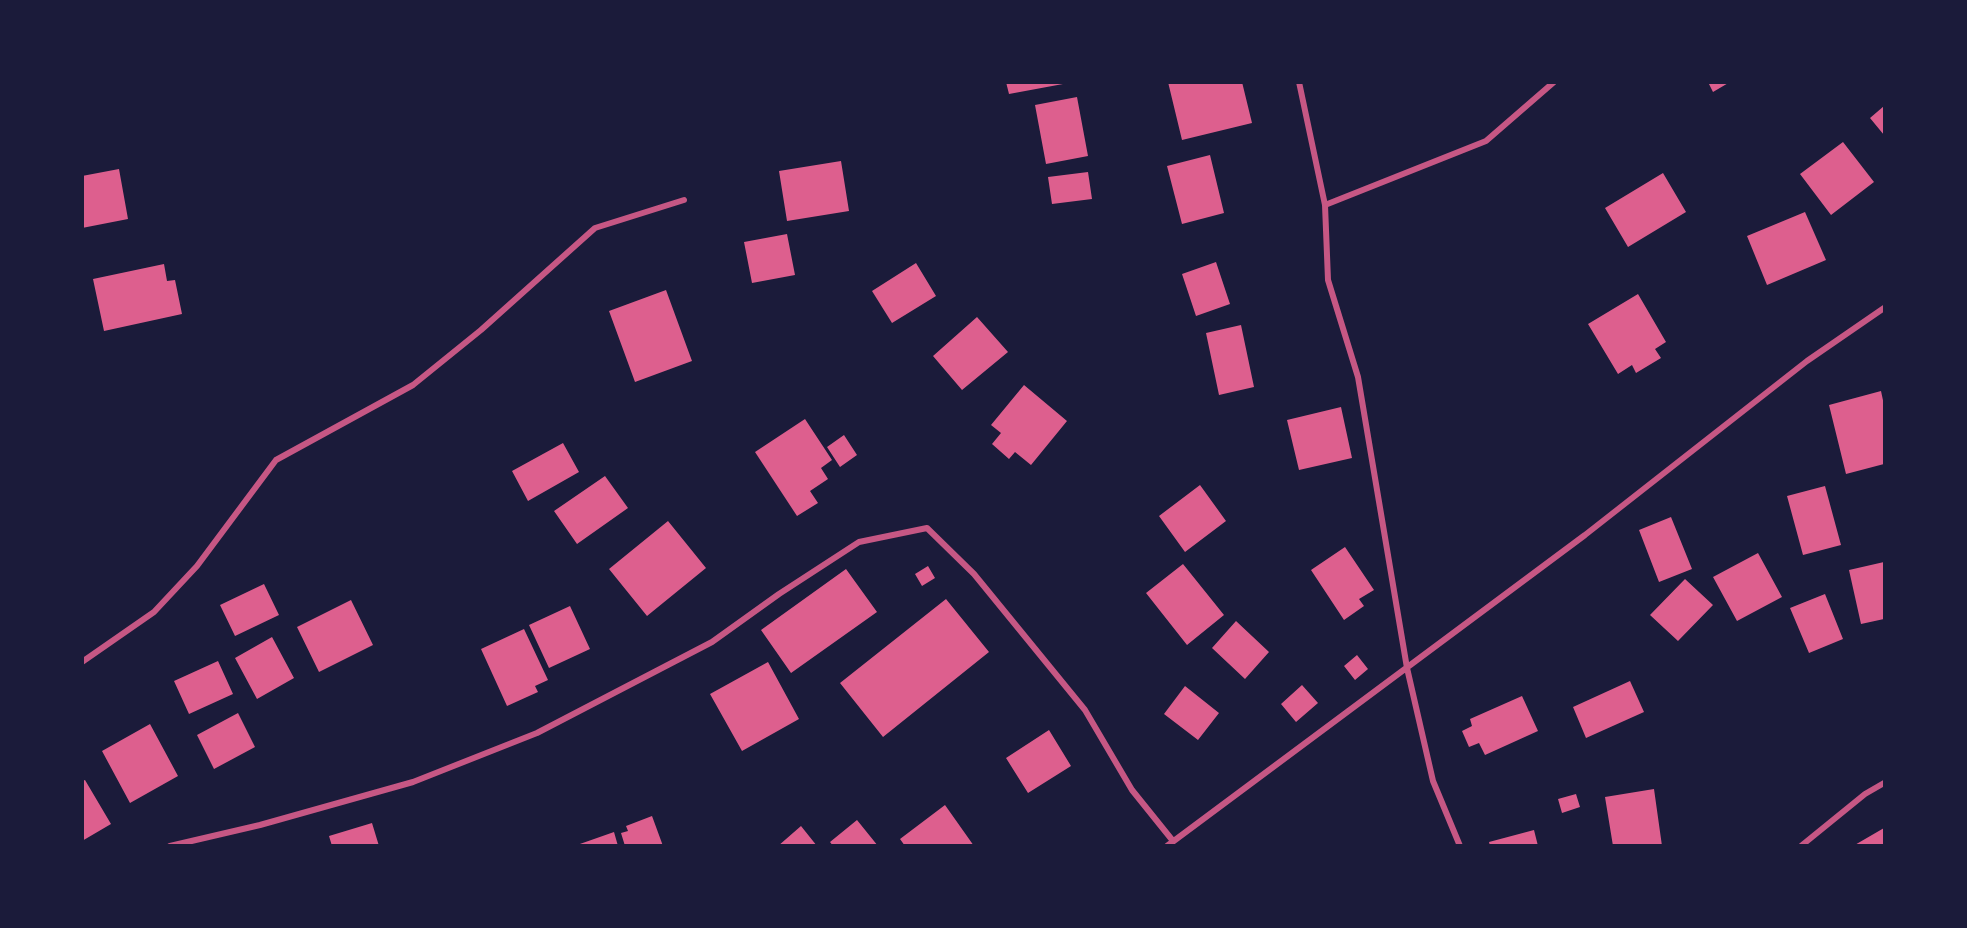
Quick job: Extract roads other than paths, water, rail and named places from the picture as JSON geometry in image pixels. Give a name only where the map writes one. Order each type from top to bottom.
[{"type":"street","points":[[1299,82],[1324,205],[1328,280],[1358,377],[1407,668],[1433,781],[1460,846]]},
{"type":"street","points":[[1324,205],[1486,141],[1554,82]]},
{"type":"street","points":[[82,662],[154,612],[197,566],[276,460],[413,385],[481,330],[595,228],[684,200]]},
{"type":"street","points":[[1167,846],[1585,535],[1807,362],[1884,309]]},
{"type":"street","points":[[170,846],[260,825],[413,783],[537,733],[712,642],[779,594],[859,542],[927,528],[974,574],[1085,710],[1132,790],[1173,841]]},
{"type":"street","points":[[1801,846],[1865,794],[1884,783]]}]
